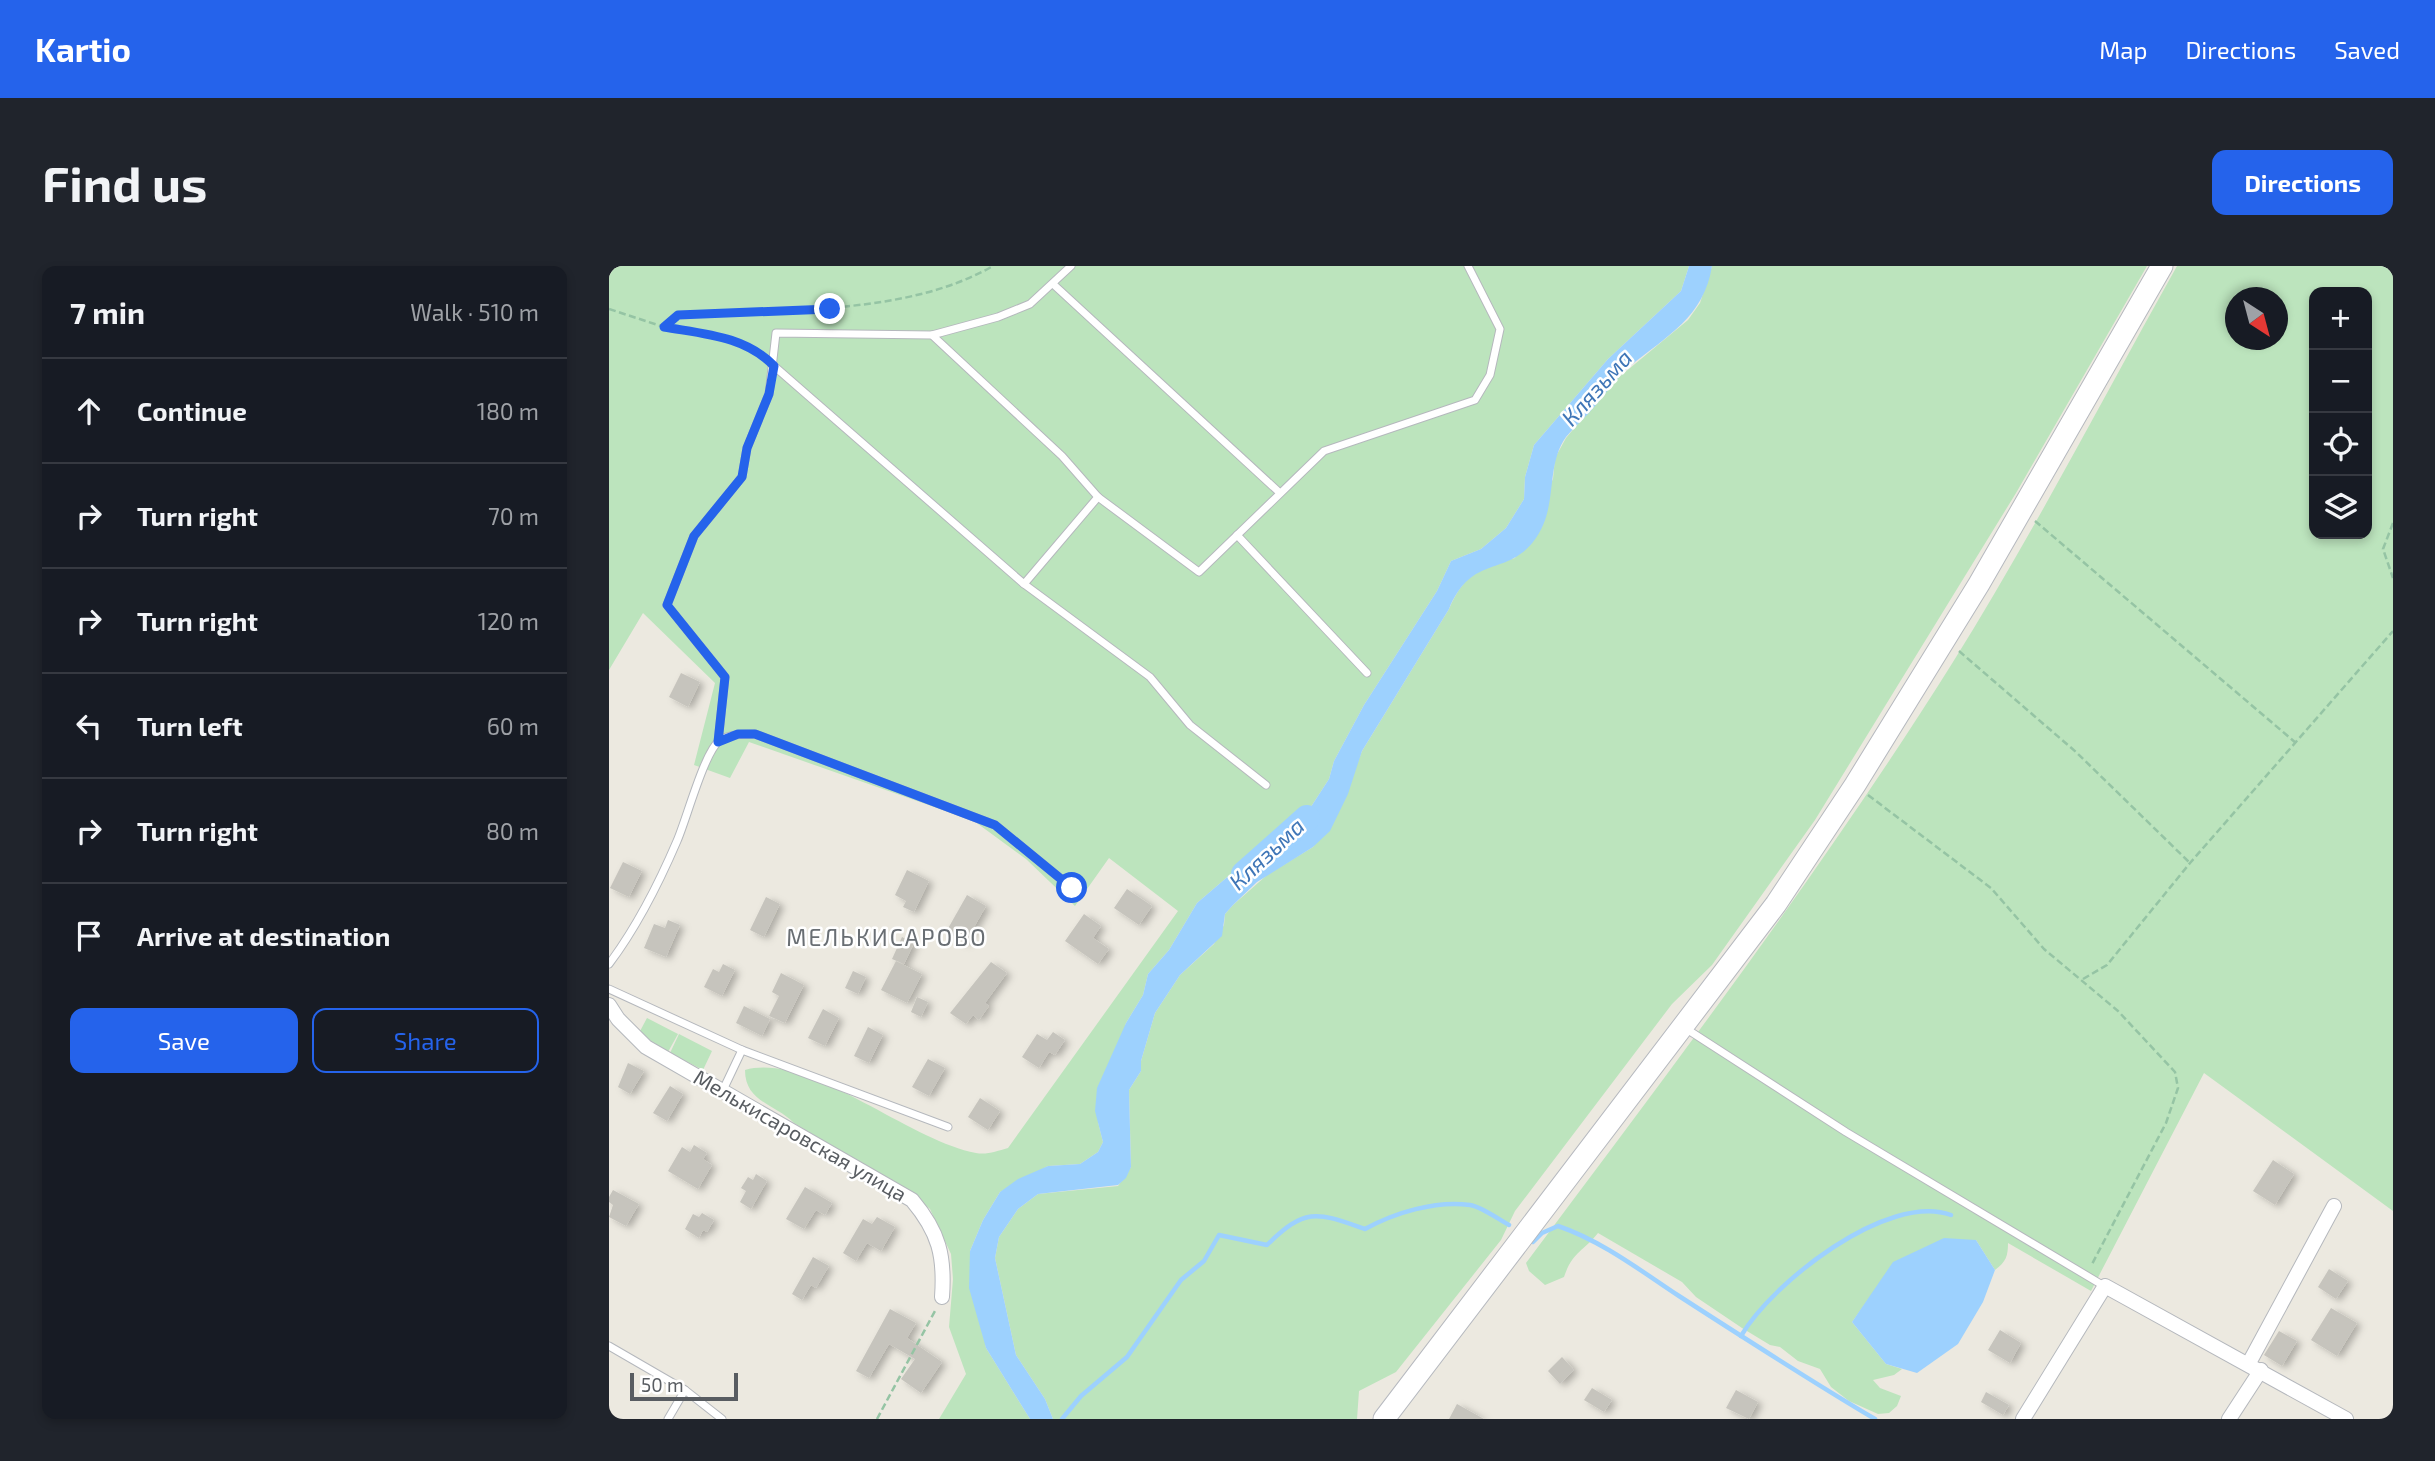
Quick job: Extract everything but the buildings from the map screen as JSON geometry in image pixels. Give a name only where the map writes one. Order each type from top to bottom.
[{"type":"street","points":[[1384,1419],[1776,904],[1855,785],[1945,640],[2162,266]]},
{"type":"street","name":"Мелькисаровская улица","points":[[609,1005],[618,1019],[646,1046],[912,1200],[927,1218],[944,1262],[942,1297]]},
{"type":"street","points":[[2229,1419],[2334,1206]]},
{"type":"street","points":[[2023,1419],[2105,1286],[2346,1419]]},
{"type":"lane","points":[[609,964],[623,945],[677,842],[709,757],[718,742],[725,677],[667,605],[694,536],[742,477],[747,448],[769,394],[776,333],[932,335],[998,317],[1030,304],[1071,266]]},
{"type":"lane","points":[[932,335],[1062,456],[1098,497],[1199,572],[1324,451],[1475,400],[1490,375],[1500,329],[1468,266]]},
{"type":"lane","points":[[1053,284],[1280,493]]},
{"type":"lane","points":[[774,366],[1024,584],[1150,677],[1190,725],[1266,785]]},
{"type":"lane","points":[[1024,584],[1098,497]]},
{"type":"lane","points":[[1237,535],[1367,673]]},
{"type":"lane","points":[[718,742],[738,734],[755,734],[995,825],[1072,888]]},
{"type":"lane","points":[[609,989],[742,1050],[948,1127]]},
{"type":"lane","points":[[1685,1027],[1846,1132],[2105,1286]]},
{"type":"lane","points":[[723,1090],[742,1050]]},
{"type":"lane","points":[[609,1346],[685,1391],[722,1419]]},
{"type":"lane","points":[[668,1419],[685,1391]]},
{"type":"path","points":[[664,327],[678,315],[830,309],[914,295],[993,266]]},
{"type":"path","points":[[609,309],[664,327],[729,338],[759,351],[774,366]]},
{"type":"path","points":[[2022,510],[2296,743]]},
{"type":"path","points":[[2393,523],[2383,549],[2393,578]]},
{"type":"path","points":[[2083,979],[2107,965],[2190,863],[2393,631]]},
{"type":"path","points":[[1945,640],[2075,752],[2190,863]]},
{"type":"path","points":[[1855,785],[1991,888],[2044,949],[2083,979],[2157,1050],[2175,1072],[2178,1088],[2144,1167],[2086,1275]]},
{"type":"path","points":[[877,1419],[942,1297]]},
{"type":"green space","points":[[609,266],[1689,266],[1681,291],[1608,359],[1534,445],[1525,477],[1524,499],[1506,528],[1481,549],[1451,561],[1437,591],[1364,705],[1334,761],[1329,779],[1305,816],[1277,847],[1239,867],[1197,903],[1169,950],[1148,974],[1143,995],[1126,1023],[1098,1122],[1103,1142],[1098,1152],[1080,1164],[1048,1166],[1000,1192],[983,1220],[970,1251],[986,1348],[1030,1419],[939,1419],[966,1374],[949,1327],[953,1279],[951,1254],[930,1209],[916,1197],[794,1123],[755,1096],[746,1081],[745,1070],[771,1068],[799,1074],[829,1085],[949,1145],[976,1153],[1008,1148],[1178,911],[1109,858],[1075,906],[1026,859],[974,821],[749,742],[730,778],[694,765],[715,683],[643,613],[609,670]]},
{"type":"green space","points":[[1712,266],[2147,266],[2016,493],[1815,820],[1712,965],[1672,1004],[1515,1211],[1501,1240],[1396,1372],[1359,1391],[1357,1419],[1053,1419],[1045,1399],[1016,1355],[995,1258],[999,1237],[1018,1209],[1038,1194],[1118,1186],[1131,1167],[1129,1090],[1141,1071],[1141,1061],[1155,1013],[1180,975],[1214,944],[1224,925],[1225,914],[1233,905],[1267,875],[1313,847],[1339,811],[1362,751],[1461,588],[1467,580],[1483,569],[1515,558],[1553,479],[1555,458],[1566,438],[1612,383],[1688,320],[1700,303]]},
{"type":"green space","points":[[2177,266],[2393,266],[2393,1211],[2204,1073],[2091,1291],[2008,1243],[2006,1258],[1995,1270],[1976,1240],[1872,1294],[1852,1322],[1886,1364],[1902,1369],[1894,1375],[1873,1380],[1880,1388],[1901,1396],[1897,1406],[1889,1413],[1878,1414],[1849,1401],[1831,1387],[1820,1369],[1798,1361],[1780,1347],[1770,1345],[1742,1328],[1696,1297],[1682,1282],[1598,1233],[1574,1257],[1564,1277],[1545,1285],[1529,1271],[1526,1263],[1745,967],[1852,816],[1953,662],[2067,466]]},
{"type":"green space","points":[[647,1018],[678,1034],[668,1052],[639,1033]]},
{"type":"green space","points":[[679,1034],[712,1051],[703,1070],[670,1053]]},
{"type":"water","points":[[1689,266],[1712,266],[1701,299],[1682,324],[1620,375],[1566,437],[1555,462],[1550,502],[1541,529],[1522,553],[1478,573],[1458,592],[1362,751],[1348,794],[1330,831],[1313,847],[1257,882],[1233,905],[1225,914],[1222,936],[1180,975],[1155,1013],[1141,1061],[1141,1071],[1129,1090],[1131,1167],[1126,1178],[1118,1185],[1038,1194],[1018,1209],[999,1237],[995,1258],[1016,1355],[1045,1399],[1053,1419],[1030,1419],[986,1348],[969,1288],[970,1251],[983,1220],[1000,1192],[1018,1179],[1048,1166],[1080,1164],[1098,1152],[1103,1142],[1095,1111],[1097,1088],[1126,1023],[1143,995],[1148,974],[1169,950],[1197,903],[1239,867],[1277,847],[1305,816],[1329,779],[1334,761],[1364,705],[1437,591],[1451,561],[1481,549],[1506,528],[1524,499],[1525,477],[1534,445],[1608,359],[1681,291]]},
{"type":"water","points":[[1944,1238],[1976,1240],[1995,1270],[1983,1302],[1958,1344],[1917,1373],[1886,1364],[1852,1322],[1893,1262]]},
{"type":"waterway","name":"Клязьма","points":[[1244,874],[1307,818]]},
{"type":"waterway","points":[[1062,1419],[1081,1396],[1127,1357],[1181,1280],[1204,1261],[1219,1235],[1267,1245],[1292,1224],[1312,1216],[1335,1219],[1365,1229],[1402,1213],[1443,1204],[1475,1206],[1509,1225]]},
{"type":"waterway","points":[[1741,1336],[1756,1315],[1804,1268],[1865,1229],[1896,1217],[1925,1211],[1951,1215]]},
{"type":"waterway","points":[[1533,1242],[1542,1233],[1558,1226],[1590,1240],[1875,1419]]},
{"type":"district","name":"МЕЛЬКИСАРОВО","points":[[887,938]]},
{"type":"route","points":[[830,309],[678,315],[664,327],[729,338],[759,351],[774,366],[769,394],[747,448],[742,477],[694,536],[667,605],[725,677],[718,742],[738,734],[755,734],[995,825],[1072,888]]}]
